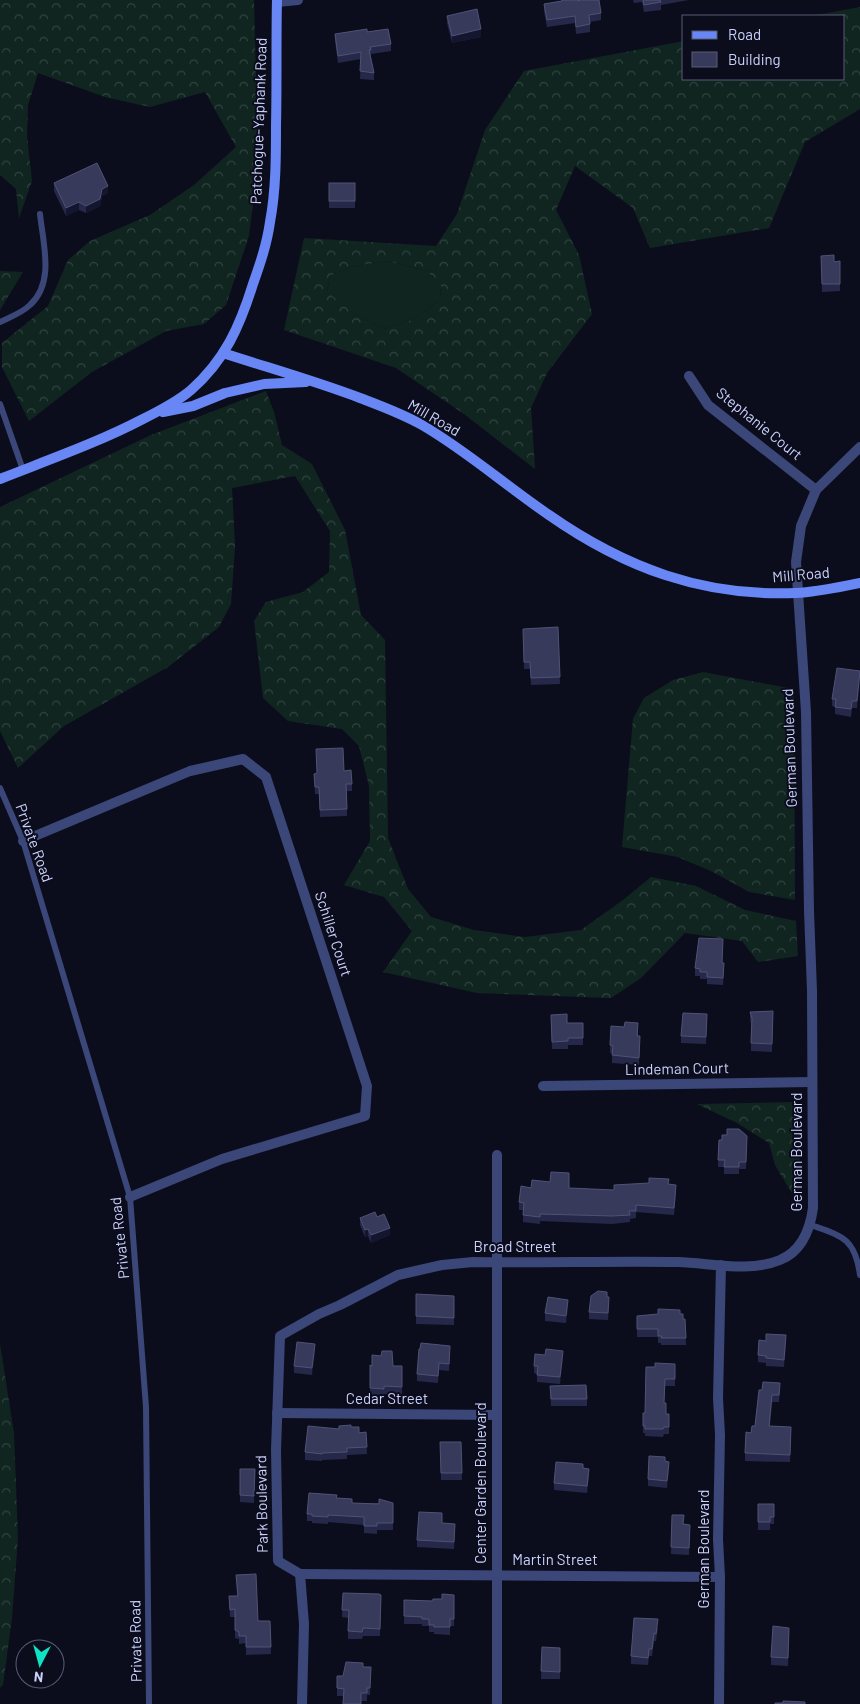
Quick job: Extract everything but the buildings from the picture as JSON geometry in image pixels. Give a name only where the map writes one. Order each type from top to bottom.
[{"type":"main road","name":"Patchogue-Yaphank Road","points":[[223,353],[242,319],[266,244],[270,222],[276,147],[277,1]]},
{"type":"main road","name":"Mill Road","points":[[223,353],[317,382],[420,424],[568,528],[616,556],[687,583],[750,592],[797,593],[860,583]]},
{"type":"main road","points":[[0,479],[105,438],[153,414],[191,390],[223,353]]},
{"type":"main road","points":[[153,414],[193,406],[225,393],[264,384],[317,382]]},
{"type":"street","points":[[277,1],[298,0]]},
{"type":"street","name":"Stephanie Court","points":[[689,376],[708,405],[816,490]]},
{"type":"street","points":[[816,490],[860,447]]},
{"type":"street","name":"German Boulevard","points":[[719,1704],[720,1576],[718,1539],[720,1434],[718,1398],[721,1265],[755,1266],[780,1260],[794,1251],[806,1237],[811,1225],[814,1208],[806,712],[796,562],[798,540],[807,509],[816,490]]},
{"type":"street","name":"Schiller Court","points":[[23,841],[190,771],[243,759],[266,777],[367,1086],[364,1116],[222,1159],[130,1197]]},
{"type":"street","name":"Lindeman Court","points":[[543,1086],[812,1082]]},
{"type":"street","name":"Center Garden Boulevard","points":[[497,1704],[498,1155]]},
{"type":"street","name":"Broad Street","points":[[319,1314],[398,1276],[442,1265],[473,1262],[681,1262],[721,1265]]},
{"type":"street","name":"Park Boulevard","points":[[300,1574],[278,1561],[280,1336],[319,1314]]},
{"type":"street","name":"Cedar Street","points":[[278,1413],[497,1415]]},
{"type":"street","points":[[300,1574],[304,1624],[302,1704]]},
{"type":"street","name":"Martin Street","points":[[300,1574],[720,1576]]},
{"type":"lane","points":[[0,322],[29,306],[40,295],[46,268],[40,214]]},
{"type":"lane","points":[[0,404],[23,470]]},
{"type":"lane","name":"Private Road","points":[[0,788],[23,841],[130,1197],[146,1407],[149,1704]]},
{"type":"lane","points":[[811,1225],[840,1235],[847,1240],[854,1252],[860,1275]]},
{"type":"green space","points":[[0,0],[254,0],[258,161],[249,236],[226,305],[204,324],[166,331],[92,372],[29,421],[2,367],[2,343],[48,306],[68,260],[90,241],[150,215],[194,185],[236,147],[205,92],[150,107],[105,97],[38,73],[28,105],[27,136],[32,181],[19,218],[16,189],[0,175]]},
{"type":"green space","points":[[860,7],[860,109],[805,142],[769,228],[650,248],[633,208],[575,166],[556,210],[579,255],[592,314],[547,373],[531,408],[535,469],[464,414],[396,368],[284,330],[304,238],[436,246],[457,214],[485,130],[524,71],[682,41],[682,80],[845,80],[845,15],[816,15]],"holes":[[[388,261],[427,271],[441,286],[440,300],[414,319],[384,329],[354,314],[327,291],[330,276],[350,267]]]},
{"type":"green space","points":[[388,261],[427,271],[441,285],[440,300],[414,319],[384,329],[354,314],[327,292],[330,276],[350,267]]},
{"type":"green space","points":[[0,271],[23,272],[0,310]]},
{"type":"green space","points":[[266,391],[274,412],[282,445],[312,464],[345,530],[361,615],[385,640],[388,838],[408,889],[431,917],[474,930],[525,937],[581,930],[651,877],[696,886],[745,910],[796,921],[798,956],[758,962],[742,941],[685,933],[641,978],[611,998],[477,993],[383,972],[412,931],[384,897],[344,885],[370,841],[369,786],[359,746],[342,729],[288,721],[263,698],[254,621],[266,602],[303,592],[329,572],[330,531],[295,476],[232,488],[235,546],[231,604],[219,627],[168,667],[64,726],[18,768],[0,731],[0,507],[151,435]]},
{"type":"green space","points":[[703,672],[794,689],[795,900],[749,892],[713,872],[678,857],[622,847],[633,719],[644,698],[673,680]]},
{"type":"green space","points":[[797,1102],[802,1210],[775,1165],[769,1143],[737,1123],[697,1104]]},
{"type":"green space","points":[[0,1344],[14,1433],[18,1538],[12,1618],[3,1685],[0,1688]]}]
